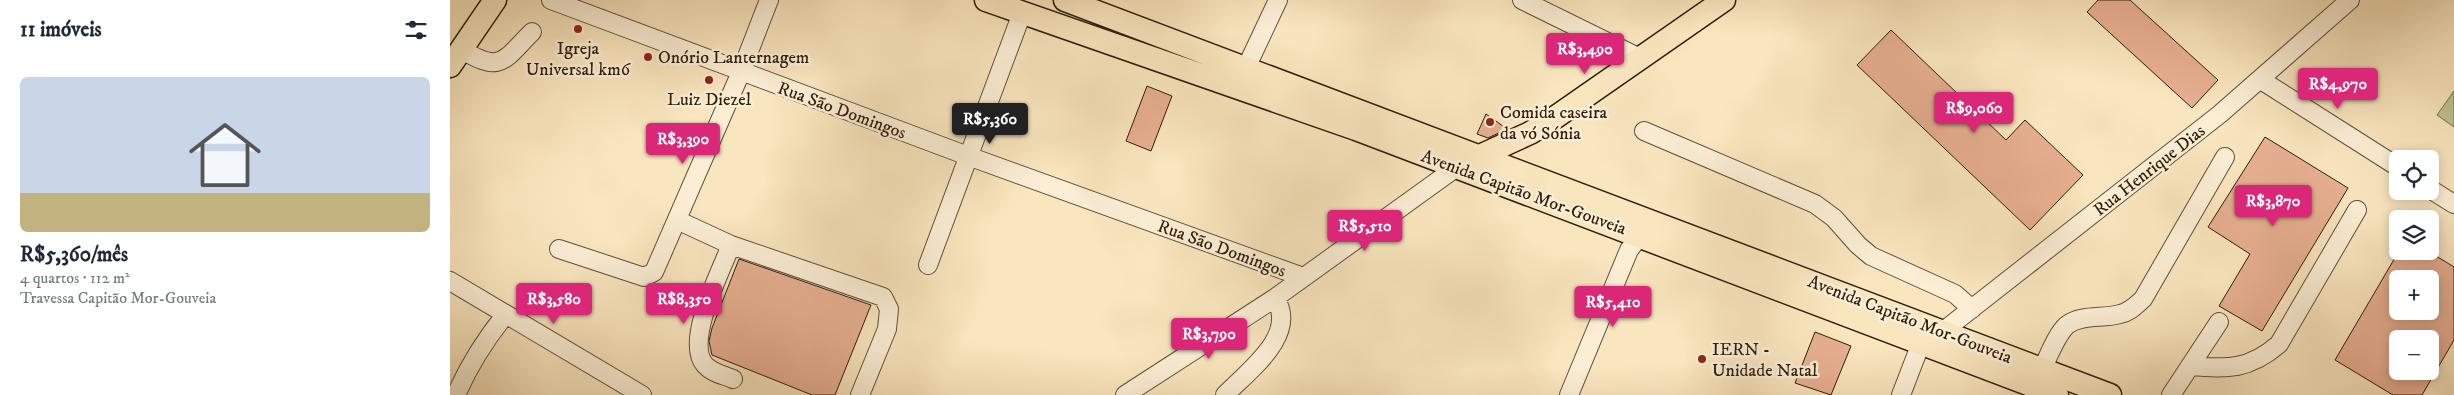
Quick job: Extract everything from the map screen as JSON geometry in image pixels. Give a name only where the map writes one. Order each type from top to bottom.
[{"type":"main road","name":"Avenida Capitão Mor-Gouveia","points":[[986,0],[1356,129],[1642,236],[1942,332],[2110,395]]},
{"type":"main road","name":"Avenida Capitão Mor-Gouveia","points":[[1065,0],[1479,157],[1816,293],[1921,343],[2057,395]]},
{"type":"main road","points":[[1457,167],[1537,129],[1642,59],[1724,0]]},
{"type":"main road","points":[[456,57],[489,5]]},
{"type":"street","name":"Rua São Domingos","points":[[551,0],[968,156],[1303,277]]},
{"type":"street","points":[[559,249],[644,277],[648,276],[656,268],[741,72],[769,0]]},
{"type":"street","points":[[1246,68],[1278,0]]},
{"type":"street","points":[[1522,0],[1642,59]]},
{"type":"street","name":"Rua Henrique Dias","points":[[1942,332],[2261,80],[2350,0]]},
{"type":"street","points":[[928,265],[1022,14]]},
{"type":"street","points":[[456,57],[491,64],[503,60],[532,32]]},
{"type":"street","points":[[2261,80],[2389,162]]},
{"type":"street","points":[[1644,131],[1816,204],[1834,218],[1871,256],[1955,294],[1972,309]]},
{"type":"street","points":[[2042,369],[2063,330],[2069,324],[2081,318],[2121,314],[2133,308],[2143,299],[2225,157]]},
{"type":"street","points":[[1125,395],[1275,298],[1457,167]]},
{"type":"street","points":[[2439,194],[2454,204]]},
{"type":"street","points":[[2190,366],[2237,367],[2252,363],[2266,355],[2279,344],[2357,210]]},
{"type":"street","points":[[677,220],[731,245],[883,297],[889,309],[887,329],[860,395]]},
{"type":"street","points":[[1569,395],[1629,250],[1642,236]]},
{"type":"street","points":[[731,245],[701,326],[698,351],[701,359],[710,370],[733,379]]},
{"type":"street","points":[[450,281],[642,395]]},
{"type":"street","points":[[1225,395],[1264,355],[1277,336],[1282,319],[1280,306],[1275,298]]},
{"type":"street","points":[[456,395],[466,372],[484,342],[505,315]]},
{"type":"street","points":[[2172,395],[2219,322]]},
{"type":"street","points":[[1901,395],[1921,343]]},
{"type":"green space","points":[[2454,91],[2454,127],[2437,115]]},
{"type":"building","points":[[2098,0],[2130,0],[2218,80],[2192,108],[2087,12]]},
{"type":"building","points":[[1891,30],[2006,140],[2025,120],[2083,175],[2030,230],[1857,65]]},
{"type":"building","points":[[1147,86],[1172,96],[1151,151],[1126,141]]},
{"type":"building","name":"Comida caseira da vó Sónia","points":[[1486,114],[1507,129],[1488,138],[1477,134]]},
{"type":"building","points":[[2265,137],[2348,188],[2262,331],[2219,306],[2250,254],[2208,227]]},
{"type":"building","points":[[2439,258],[2454,267],[2454,340],[2439,366],[2439,330],[2389,330],[2389,380],[2431,380],[2422,395],[2393,395],[2335,360],[2394,260],[2439,260]]},
{"type":"building","points":[[739,259],[871,305],[835,395],[812,395],[712,355],[709,341],[712,328]]},
{"type":"building","points":[[1815,332],[1851,346],[1831,395],[1795,383]]},
{"type":"place","name":"Igreja Universal km6","points":[[578,29]]},
{"type":"place","name":"Onório Lanternagem","points":[[648,57]]},
{"type":"place","name":"Luiz Diezel","points":[[709,80]]},
{"type":"place","name":"Comida caseira da vó Sónia","points":[[1490,122]]},
{"type":"place","name":"IERN - Unidade Natal","points":[[1702,359]]}]
